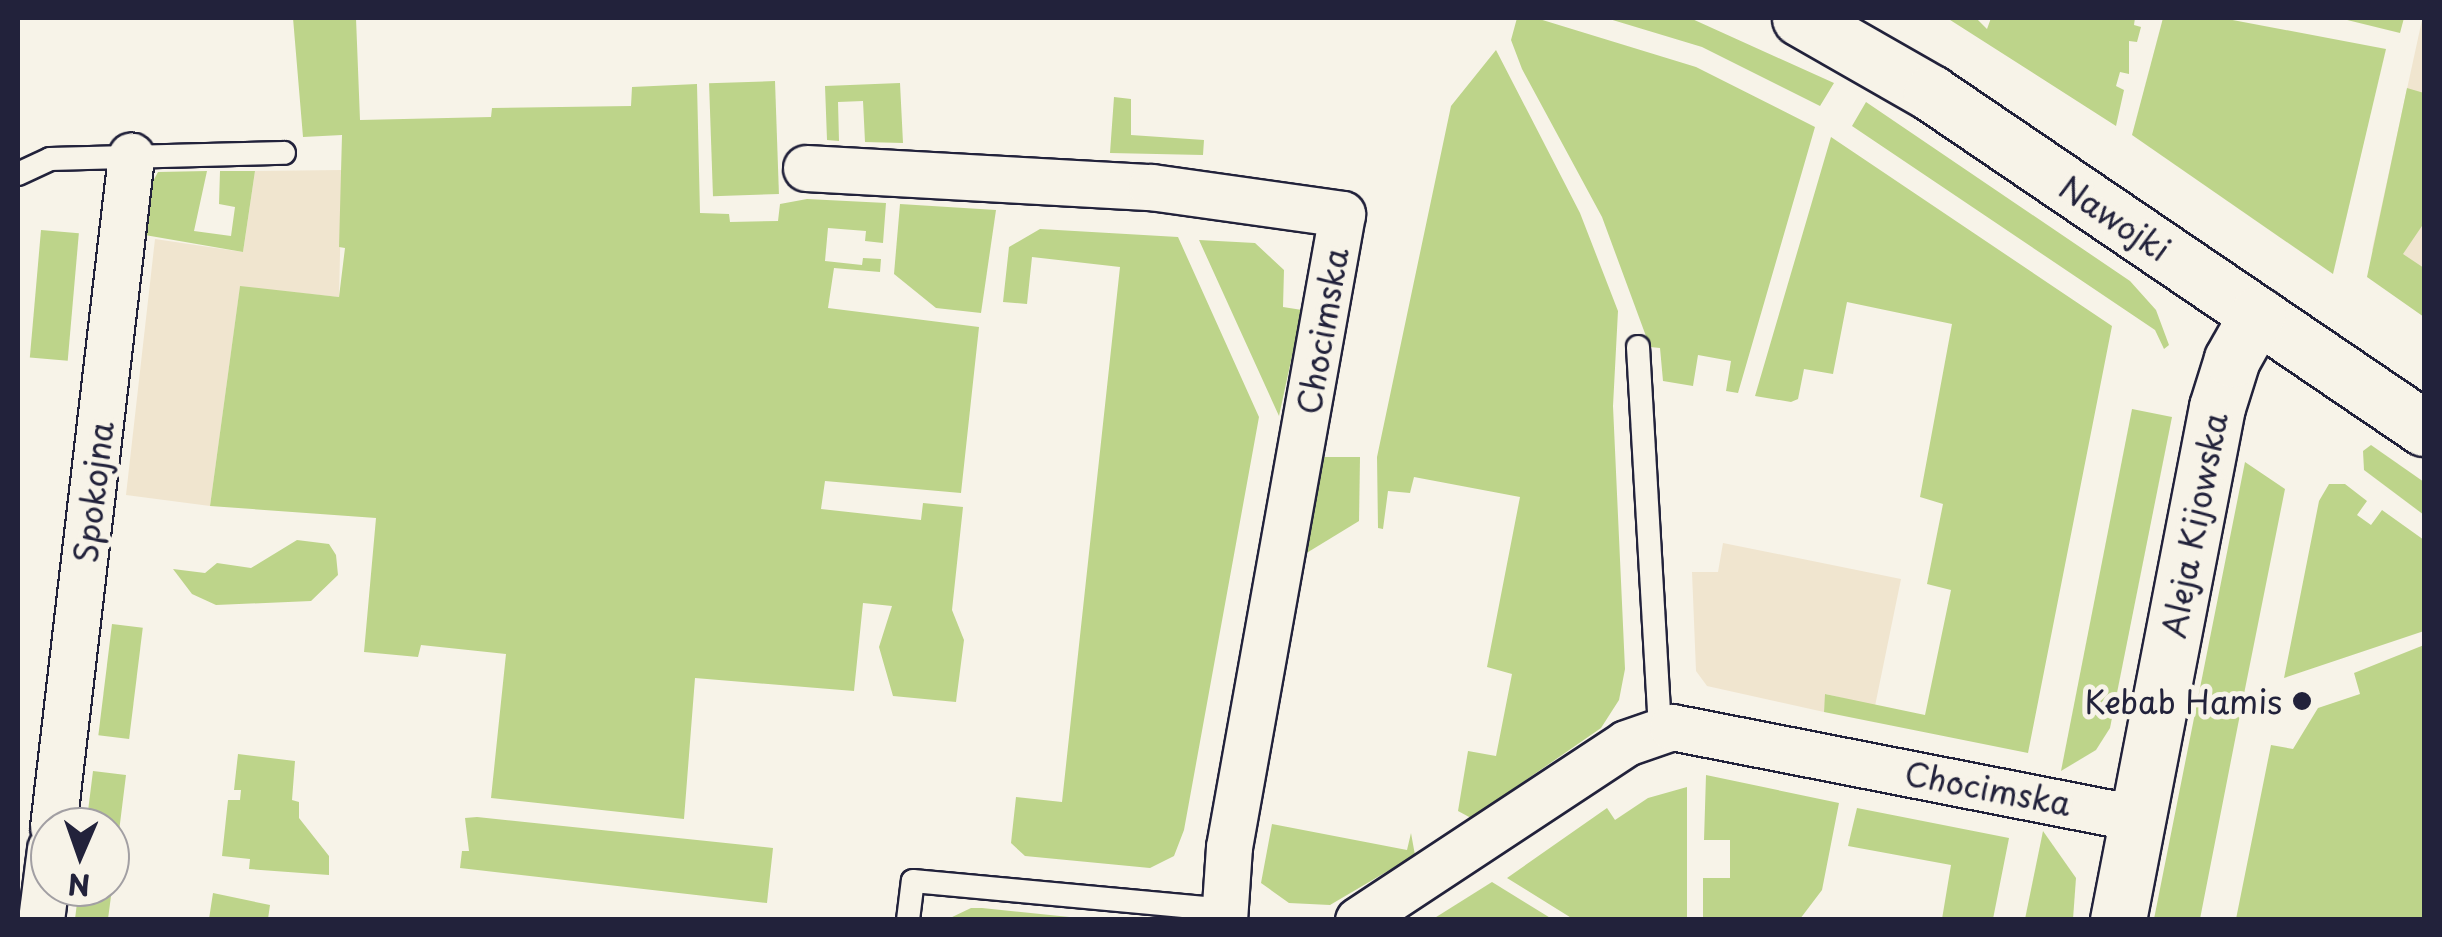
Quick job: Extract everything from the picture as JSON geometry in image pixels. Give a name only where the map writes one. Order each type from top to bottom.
[{"type":"main road","name":"Nawojki","points":[[1800,18],[1931,93],[2424,428]]},
{"type":"main road","name":"Aleja Kijowska","points":[[2118,920],[2217,407],[2232,359],[2257,315]]},
{"type":"street","name":"Spokojna","points":[[54,807],[131,156]]},
{"type":"street","name":"Chocimska","points":[[806,168],[1151,187],[1342,214],[1232,828],[1224,915]]},
{"type":"street","name":"Chocimska","points":[[1358,920],[1626,743],[1660,730],[1692,728],[2137,818]]},
{"type":"lane","points":[[18,174],[50,159],[284,153]]},
{"type":"lane","points":[[1638,348],[1660,730]]},
{"type":"lane","points":[[908,920],[913,880],[1224,915]]},
{"type":"shaded area","points":[[2424,21],[2424,286],[2372,250]]},
{"type":"shaded area","points":[[342,170],[339,297],[240,287],[210,506],[126,495],[155,239],[243,252],[255,171]]},
{"type":"shaded area","points":[[1723,543],[1901,579],[1875,706],[1826,694],[1824,712],[1707,686],[1696,671],[1692,572],[1718,572]]},
{"type":"green space","points":[[293,18],[356,18],[360,120],[491,117],[492,108],[631,106],[632,87],[697,84],[700,213],[729,214],[730,222],[778,221],[780,204],[807,199],[886,203],[883,243],[865,241],[866,231],[828,228],[825,261],[862,265],[863,258],[881,259],[880,272],[834,268],[828,308],[979,327],[961,493],[825,481],[821,509],[921,520],[923,503],[963,507],[952,610],[964,640],[956,702],[893,696],[879,647],[892,606],[863,603],[854,691],[695,678],[684,819],[491,798],[506,654],[421,645],[418,657],[364,652],[376,518],[210,506],[240,286],[339,297],[345,248],[339,247],[342,135],[303,137]]},
{"type":"green space","points":[[1517,18],[1536,18],[1696,67],[1815,127],[1738,393],[1726,391],[1731,361],[1698,355],[1693,386],[1663,381],[1660,348],[1650,347],[1602,217],[1522,69],[1511,40]]},
{"type":"green space","points":[[1606,18],[1690,18],[1834,83],[1820,106],[1702,47]]},
{"type":"green space","points":[[1947,18],[1976,18],[1987,29],[1991,18],[2135,18],[2134,25],[2141,27],[2137,42],[2129,41],[2129,74],[2120,72],[2116,86],[2124,90],[2116,126]]},
{"type":"green space","points":[[2163,18],[2222,18],[2386,49],[2333,274],[2132,135]]},
{"type":"green space","points":[[2339,18],[2404,18],[2400,33]]},
{"type":"green space","points":[[1496,50],[1580,213],[1618,311],[1613,406],[1625,669],[1619,700],[1601,728],[1471,818],[1458,811],[1468,751],[1496,756],[1512,674],[1487,667],[1520,497],[1414,477],[1410,493],[1388,491],[1383,529],[1378,528],[1377,457],[1451,106]]},
{"type":"green space","points":[[775,81],[779,194],[713,196],[709,83]]},
{"type":"green space","points":[[900,83],[903,143],[865,142],[863,101],[838,102],[839,141],[827,140],[825,86]]},
{"type":"green space","points":[[2407,88],[2424,93],[2424,223],[2403,254],[2424,268],[2424,317],[2367,277]]},
{"type":"green space","points":[[1114,97],[1131,99],[1131,135],[1204,140],[1203,155],[1110,153]]},
{"type":"green space","points":[[1866,102],[2130,281],[2156,310],[2169,345],[2164,349],[2155,330],[1852,126]]},
{"type":"green space","points":[[1831,137],[2112,326],[2028,753],[1824,712],[1825,694],[1925,715],[1951,590],[1927,584],[1943,504],[1920,497],[1952,324],[1847,302],[1833,374],[1804,369],[1798,399],[1791,402],[1755,396]]},
{"type":"green space","points":[[207,171],[194,231],[231,236],[235,207],[219,204],[220,171],[255,171],[243,252],[139,234],[145,196],[158,172]]},
{"type":"green space","points":[[900,204],[996,210],[981,313],[936,308],[894,274]]},
{"type":"green space","points":[[1040,229],[1178,237],[1259,417],[1184,830],[1174,856],[1150,868],[1025,856],[1011,843],[1016,797],[1062,802],[1120,267],[1032,257],[1027,304],[1003,302],[1009,247]]},
{"type":"green space","points":[[41,230],[79,233],[68,361],[30,358]]},
{"type":"green space","points":[[1199,240],[1255,243],[1284,270],[1283,307],[1302,310],[1279,416]]},
{"type":"green space","points":[[2132,409],[2172,417],[2110,728],[2096,750],[2061,771]]},
{"type":"green space","points":[[2371,445],[2424,482],[2424,515],[2364,470],[2363,451]]},
{"type":"green space","points":[[1317,457],[1360,457],[1359,521],[1300,557]]},
{"type":"green space","points":[[2245,462],[2285,489],[2200,919],[2154,919]]},
{"type":"green space","points":[[2329,484],[2345,484],[2367,501],[2357,515],[2371,525],[2382,510],[2424,540],[2424,631],[2284,678],[2319,501]]},
{"type":"green space","points":[[297,540],[329,544],[336,555],[338,575],[311,601],[216,605],[192,594],[173,569],[205,573],[217,563],[251,568]]},
{"type":"green space","points":[[112,624],[143,628],[129,739],[98,735]]},
{"type":"green space","points":[[2424,645],[2424,919],[2236,919],[2271,745],[2293,749],[2318,708],[2360,694],[2354,673]]},
{"type":"green space","points":[[238,754],[295,761],[292,800],[299,802],[299,818],[329,856],[329,875],[249,869],[250,859],[222,856],[228,800],[240,800],[241,790],[234,790]]},
{"type":"green space","points":[[93,771],[126,775],[122,807],[88,807]]},
{"type":"green space","points":[[1706,775],[1839,803],[1822,890],[1800,919],[1703,919],[1703,878],[1730,878],[1730,840],[1704,840]]},
{"type":"green space","points":[[1687,787],[1687,919],[1573,919],[1507,878],[1607,808],[1615,820],[1648,798]]},
{"type":"green space","points":[[1857,808],[2009,838],[1993,919],[1942,919],[1951,865],[1848,846]]},
{"type":"green space","points":[[465,818],[773,848],[767,903],[460,868],[462,851],[469,851]]},
{"type":"green space","points":[[1272,824],[1407,850],[1411,833],[1415,855],[1330,905],[1289,903],[1261,883]]},
{"type":"green space","points":[[2043,831],[2076,878],[2073,919],[2025,919]]},
{"type":"green space","points":[[1492,882],[1552,919],[1433,919]]},
{"type":"green space","points":[[213,893],[270,905],[268,919],[209,919]]},
{"type":"green space","points":[[76,907],[110,907],[108,919],[75,919]]},
{"type":"green space","points":[[971,908],[982,908],[1089,919],[948,919]]},
{"type":"place","name":"Kebab Hamis","points":[[2302,701]]}]
